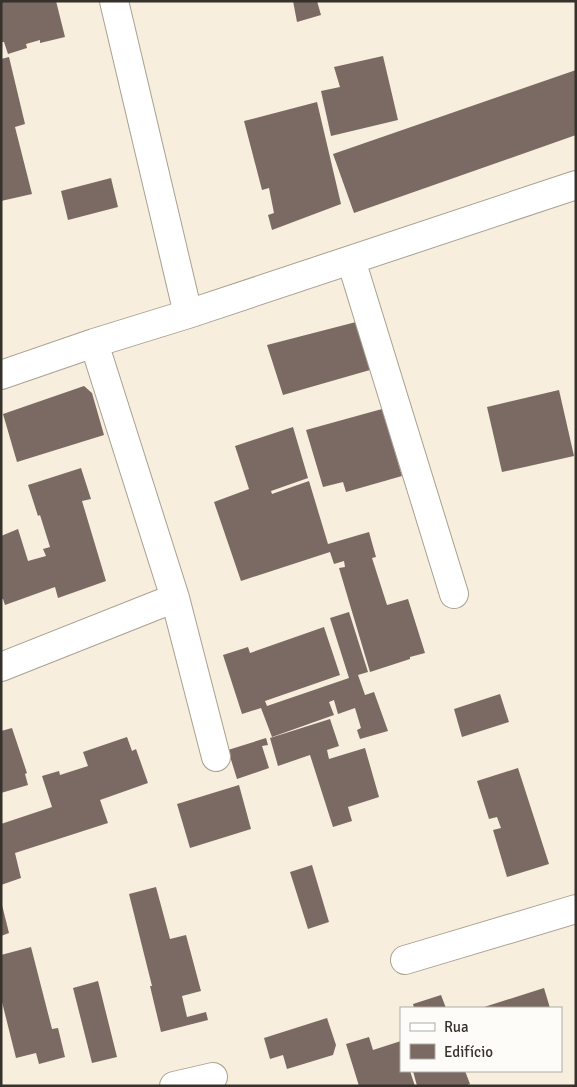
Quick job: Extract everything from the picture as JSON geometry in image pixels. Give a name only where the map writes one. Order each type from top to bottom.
[{"type":"street","points":[[114,1],[188,314]]},
{"type":"street","points":[[1,375],[576,185]]},
{"type":"street","points":[[351,260],[454,594]]},
{"type":"street","points":[[94,344],[176,598],[216,757]]},
{"type":"street","points":[[1,667],[176,598]]},
{"type":"street","points":[[405,960],[576,909]]},
{"type":"street","points":[[174,1086],[213,1077]]},
{"type":"building","points":[[1,1],[56,1],[65,37],[26,44],[27,48],[8,54],[4,42],[1,42]]},
{"type":"building","points":[[293,1],[317,1],[321,15],[297,22]]},
{"type":"building","points":[[383,56],[398,120],[331,136],[321,91],[340,87],[334,67]]},
{"type":"building","points":[[9,57],[25,124],[15,127],[32,194],[1,201],[1,59]]},
{"type":"building","points":[[576,70],[576,135],[354,213],[333,154]]},
{"type":"building","points":[[317,102],[341,204],[272,230],[268,215],[274,213],[269,188],[262,190],[244,121]]},
{"type":"building","points":[[111,178],[118,207],[68,220],[61,191]]},
{"type":"building","points":[[356,322],[370,370],[283,395],[267,345]]},
{"type":"building","points":[[84,386],[92,393],[104,435],[17,462],[3,414]]},
{"type":"building","points":[[559,390],[574,456],[502,472],[487,407]]},
{"type":"building","points":[[382,409],[402,476],[346,492],[343,482],[323,487],[306,430]]},
{"type":"building","points":[[293,427],[308,478],[271,491],[272,494],[309,481],[328,544],[369,532],[376,557],[372,558],[387,605],[408,599],[425,653],[370,672],[339,568],[345,567],[344,561],[334,564],[330,552],[241,581],[214,502],[249,489],[235,446]]},
{"type":"building","points":[[81,468],[91,499],[82,501],[106,581],[58,598],[55,587],[5,605],[3,599],[1,599],[1,536],[18,529],[28,561],[46,556],[43,549],[50,547],[28,485]]},
{"type":"building","points":[[349,612],[368,672],[358,675],[365,695],[374,692],[388,731],[360,739],[357,730],[361,728],[355,708],[338,714],[334,700],[329,702],[334,715],[272,737],[261,708],[242,714],[223,655],[248,647],[250,653],[324,627],[340,675],[265,701],[267,706],[349,678],[330,618]]},
{"type":"building","points":[[500,694],[509,722],[462,737],[454,709]]},
{"type":"building","points":[[330,719],[339,746],[327,750],[329,759],[365,748],[379,797],[348,807],[352,821],[333,827],[310,755],[278,766],[270,738]]},
{"type":"building","points":[[12,728],[27,773],[25,774],[28,785],[1,793],[1,731]]},
{"type":"building","points":[[127,737],[132,751],[136,749],[148,783],[100,800],[108,823],[15,853],[21,878],[1,885],[1,824],[52,807],[42,776],[59,771],[60,775],[88,766],[83,752]]},
{"type":"building","points":[[266,738],[268,745],[262,746],[269,768],[237,779],[228,750]]},
{"type":"building","points":[[518,768],[549,864],[507,877],[493,830],[501,828],[497,817],[489,819],[477,781]]},
{"type":"building","points":[[239,785],[251,829],[190,848],[177,804]]},
{"type":"building","points":[[312,865],[329,922],[308,929],[290,872]]},
{"type":"building","points":[[156,887],[170,939],[186,935],[201,991],[182,996],[187,1017],[206,1012],[208,1020],[161,1032],[150,986],[152,986],[129,894]]},
{"type":"building","points":[[1,901],[9,933],[1,936]]},
{"type":"building","points":[[31,947],[52,1029],[58,1028],[65,1057],[39,1064],[36,1053],[16,1058],[1,998],[1,955]]},
{"type":"building","points":[[98,981],[117,1057],[92,1063],[73,988]]},
{"type":"building","points":[[544,988],[550,1007],[484,1007]]},
{"type":"building","points":[[441,995],[446,1007],[414,1007],[413,1004]]},
{"type":"building","points":[[327,1018],[336,1045],[333,1055],[287,1069],[283,1055],[270,1059],[264,1038]]},
{"type":"building","points":[[369,1037],[373,1050],[400,1041],[400,1072],[410,1072],[415,1086],[359,1086],[346,1044]]},
{"type":"building","points":[[413,1072],[465,1072],[470,1084],[466,1086],[417,1086]]}]
